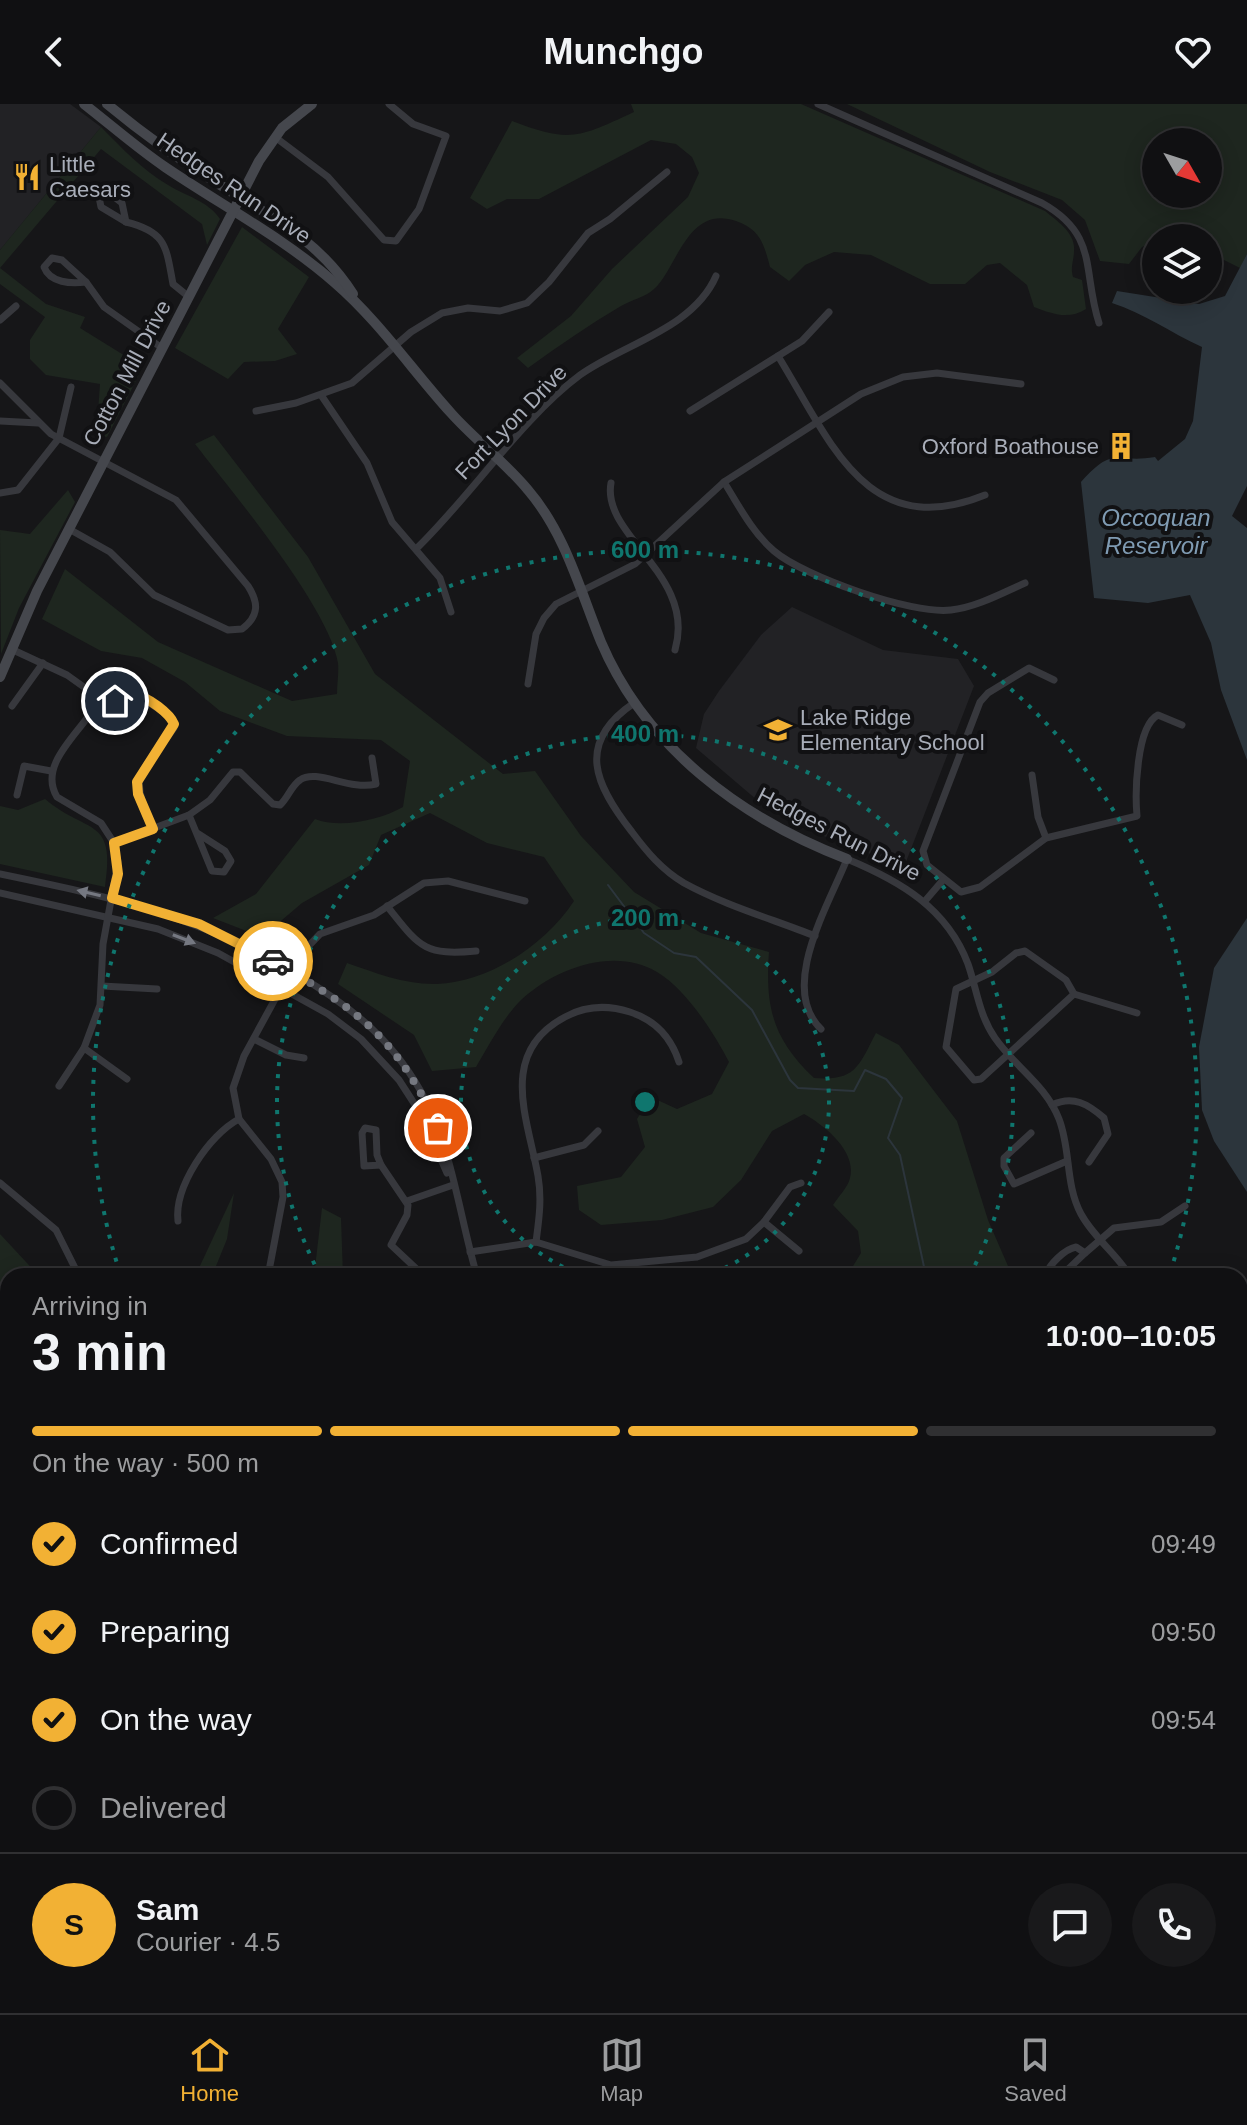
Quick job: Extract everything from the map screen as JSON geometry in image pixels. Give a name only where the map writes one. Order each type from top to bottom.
[{"type":"street","name":"Hedges Run Drive","points":[[84,104],[182,178],[326,275],[361,306]]},
{"type":"street","name":"Hedges Run Drive","points":[[107,104],[190,166],[294,229],[319,249],[361,306],[451,413],[529,491],[547,516],[616,673],[634,703],[677,752],[738,805],[777,830],[895,880],[925,901],[957,941],[987,1025],[1052,1105],[1060,1121],[1075,1201],[1099,1240],[1123,1268]]},
{"type":"street","name":"Cotton Mill Drive","points":[[0,677],[69,529],[241,198],[275,137],[312,104]]},
{"type":"street","points":[[275,137],[328,177],[384,240],[396,241],[426,194],[446,136],[413,124],[389,104]]},
{"type":"street","points":[[818,104],[1042,203],[1066,218],[1086,248],[1099,323]]},
{"type":"street","points":[[182,178],[190,166]]},
{"type":"street","points":[[256,411],[321,395],[352,383],[394,346],[433,317],[449,310],[500,311],[527,303],[549,282],[588,233],[667,172]]},
{"type":"street","points":[[126,222],[122,203],[111,193],[102,194],[101,207],[126,222],[147,229],[159,238],[167,251],[173,284],[189,297]]},
{"type":"street","points":[[86,282],[58,280],[47,274],[45,263],[59,258],[86,282],[104,307],[162,348]]},
{"type":"street","name":"Fort Lyon Drive","points":[[416,549],[564,388],[593,366],[677,320],[703,298],[716,276]]},
{"type":"street","points":[[0,320],[16,306]]},
{"type":"street","points":[[690,411],[778,356],[810,333],[829,312]]},
{"type":"street","points":[[778,356],[854,475],[887,499],[933,508],[985,495]]},
{"type":"street","points":[[528,684],[540,624],[556,604],[626,570],[647,556],[724,482],[819,421],[876,387],[913,375],[955,373],[1021,384]]},
{"type":"street","points":[[0,383],[38,423],[59,438],[166,493],[184,508],[205,539],[256,598],[255,615],[242,629],[232,631],[196,615],[154,595],[110,552],[69,529]]},
{"type":"street","points":[[0,493],[18,490],[59,438],[71,387]]},
{"type":"street","points":[[321,395],[367,463],[392,522],[440,578],[451,612]]},
{"type":"street","points":[[0,421],[38,423]]},
{"type":"street","points":[[724,482],[754,530],[785,559],[820,577],[887,600],[923,609],[950,611],[1025,583]]},
{"type":"street","points":[[611,483],[613,507],[647,556],[678,612],[680,629],[675,650]]},
{"type":"street","points":[[11,649],[43,663],[100,698],[115,701],[139,696],[173,721],[174,728],[137,782],[138,794],[153,829]]},
{"type":"street","points":[[12,706],[43,663]]},
{"type":"street","points":[[1054,680],[1029,668],[988,693],[980,702],[924,844],[927,865],[961,892],[974,890],[1046,838],[1137,816],[1138,766],[1149,721],[1161,715],[1182,725]]},
{"type":"street","points":[[59,1086],[84,1048],[97,1019],[108,917],[118,874],[114,843],[95,818],[57,797],[51,784],[51,771],[100,698]]},
{"type":"street","points":[[634,703],[610,724],[597,754],[600,785],[651,857],[682,882],[815,936]]},
{"type":"street","points":[[114,843],[189,815],[210,800],[233,772],[240,772],[273,804],[280,805],[296,783],[312,775],[351,786],[376,784],[372,758]]},
{"type":"street","points":[[17,795],[24,766],[51,771]]},
{"type":"street","points":[[1032,775],[1038,817],[1046,838]]},
{"type":"street","points":[[189,815],[212,871],[224,872],[231,861],[228,854],[197,833]]},
{"type":"street","points":[[821,1029],[806,1009],[803,992],[815,936],[847,859]]},
{"type":"street","points":[[0,874],[112,898],[199,924],[343,1002],[396,1052],[438,1128],[475,1268]]},
{"type":"street","points":[[925,901],[943,880]]},
{"type":"street","points":[[270,1268],[278,1236],[282,1182],[271,1159],[239,1119],[233,1096],[234,1078],[305,947],[320,934],[361,921],[417,885],[440,881],[508,894],[525,901]]},
{"type":"street","points":[[0,893],[108,917],[192,942],[281,987],[345,1026],[386,1065],[421,1114],[453,1185]]},
{"type":"street","points":[[387,906],[431,951],[442,954],[476,951]]},
{"type":"street","points":[[1074,994],[978,1080],[971,1078],[948,1051],[946,1042],[954,993],[959,985],[992,972],[1016,953],[1025,951],[1066,980],[1074,994],[1137,1013]]},
{"type":"street","points":[[102,986],[157,989]]},
{"type":"street","points":[[536,1242],[541,1208],[534,1158],[521,1105],[522,1079],[533,1047],[553,1024],[583,1010],[626,1011],[660,1029],[679,1062]]},
{"type":"street","points":[[254,1039],[286,1055],[304,1058]]},
{"type":"street","points":[[84,1048],[127,1079]]},
{"type":"street","points":[[1052,1105],[1065,1100],[1079,1101],[1104,1118],[1108,1134],[1089,1162]]},
{"type":"street","points":[[178,1221],[179,1201],[203,1151],[220,1131],[239,1119]]},
{"type":"street","points":[[381,1165],[364,1166],[362,1133],[365,1128],[376,1130],[377,1155],[381,1165],[407,1201],[407,1215],[391,1239],[391,1245],[415,1268]]},
{"type":"street","points":[[534,1158],[584,1145],[598,1131]]},
{"type":"street","points":[[1031,1133],[1004,1158],[1011,1182],[1020,1184],[1067,1161]]},
{"type":"street","points":[[0,1183],[56,1230],[75,1268]]},
{"type":"street","points":[[470,1252],[536,1242],[611,1265],[662,1263],[721,1251],[746,1239],[764,1222],[790,1187],[801,1183]]},
{"type":"street","points":[[407,1201],[453,1185]]},
{"type":"street","points":[[1069,1268],[1114,1228],[1161,1222],[1185,1206]]},
{"type":"street","points":[[764,1222],[799,1251]]},
{"type":"street","points":[[1048,1268],[1070,1248],[1076,1247],[1085,1253]]},
{"type":"shaded area","points":[[0,104],[70,104],[101,127],[0,250]]},
{"type":"shaded area","points":[[631,104],[801,104],[1045,211],[1065,228],[1072,239],[1072,273],[1073,277],[1082,280],[1086,309],[1067,315],[1034,307],[1027,285],[1000,263],[987,265],[965,284],[930,284],[871,255],[834,252],[805,265],[789,281],[770,267],[763,244],[751,228],[719,218],[695,230],[651,292],[609,313],[528,368],[517,358],[571,316],[612,269],[688,197],[699,173],[692,157],[676,144],[651,140],[539,199],[507,199],[487,209],[470,198],[512,121],[548,133],[574,134],[634,112]]},
{"type":"shaded area","points":[[847,104],[1247,104],[1247,254],[1240,268],[1222,259],[1222,224],[1142,224],[1142,247],[1129,264],[1100,261],[1085,220],[1062,200],[990,172]]},
{"type":"shaded area","points":[[101,127],[150,173],[203,203],[220,219],[207,245],[202,224],[101,149],[0,268],[0,250]]},
{"type":"shaded area","points":[[242,227],[309,277],[278,329],[297,354],[275,361],[244,362],[228,379],[175,348]]},
{"type":"shaded area","points":[[0,268],[46,304],[85,317],[80,328],[143,367],[107,437],[100,436],[97,426],[100,384],[46,375],[30,359],[30,340],[45,317],[0,284]]},
{"type":"shaded area","points":[[214,435],[308,557],[375,674],[503,774],[535,771],[581,836],[634,892],[701,933],[769,952],[769,990],[775,1021],[789,1050],[814,1078],[839,1077],[854,1069],[876,1033],[899,1045],[957,1121],[988,1220],[1008,1268],[852,1268],[861,1253],[858,1231],[833,1205],[849,1181],[849,1158],[829,1132],[804,1114],[772,1131],[741,1180],[713,1207],[662,1220],[601,1225],[579,1210],[577,1186],[621,1177],[645,1147],[637,1119],[651,1097],[677,1109],[712,1094],[729,1062],[689,1000],[668,980],[640,964],[604,961],[550,979],[514,1007],[476,1067],[432,1071],[414,1035],[338,984],[347,963],[403,980],[437,984],[477,976],[515,958],[548,932],[574,901],[544,857],[487,843],[430,813],[381,835],[369,865],[302,903],[262,937],[213,918],[256,894],[315,819],[336,823],[360,822],[403,807],[410,761],[381,740],[287,736],[220,711],[185,682],[142,658],[101,651],[42,619],[65,569],[158,642],[292,701],[337,694],[338,663],[331,639],[317,612],[277,550],[195,444]]},
{"type":"shaded area","points":[[68,490],[75,502],[19,608],[1,654],[0,530],[30,534]]},
{"type":"shaded area","points":[[792,607],[883,650],[958,659],[974,686],[904,867],[816,833],[757,800],[696,748],[704,714],[719,691],[761,635]]},
{"type":"shaded area","points":[[45,799],[102,837],[107,864],[105,887],[0,864],[0,806],[18,810]]},
{"type":"shaded area","points":[[234,1193],[227,1239],[215,1268],[199,1268]]},
{"type":"shaded area","points":[[322,1208],[341,1218],[343,1268],[315,1268]]},
{"type":"shaded area","points":[[0,1234],[32,1268],[0,1268]]},
{"type":"water","name":"Occoquan Reservoir","points":[[1247,254],[1247,486],[1232,516],[1247,528],[1247,760],[1221,690],[1211,643],[1190,595],[1148,603],[1094,598],[1081,482],[1109,459],[1155,457],[1158,461],[1185,439],[1193,421],[1202,347],[1112,303],[1117,291],[1142,295],[1142,304],[1222,304],[1222,297]]},
{"type":"water","points":[[1247,918],[1247,1192],[1214,1141],[1202,1110],[1199,1047],[1214,968]]},
{"type":"waterway","points":[[608,885],[644,933],[674,953],[696,957],[752,1010],[790,1080],[798,1088],[854,1091],[865,1070],[886,1079],[902,1098],[888,1138],[900,1155],[924,1268]]},
{"type":"way so far","points":[[273,961],[343,1002],[373,1027],[407,1067],[438,1128]]},
{"type":"place","name":"Little Caesars","points":[[27,177]]},
{"type":"place","name":"Oxford Boathouse","points":[[1121,446]]},
{"type":"place","name":"Lake Ridge Elementary School","points":[[778,730]]},
{"type":"route","points":[[115,701],[133,696],[144,698],[171,717],[174,728],[137,782],[138,794],[153,829],[114,843],[118,874],[112,898],[199,924],[273,961]]}]
